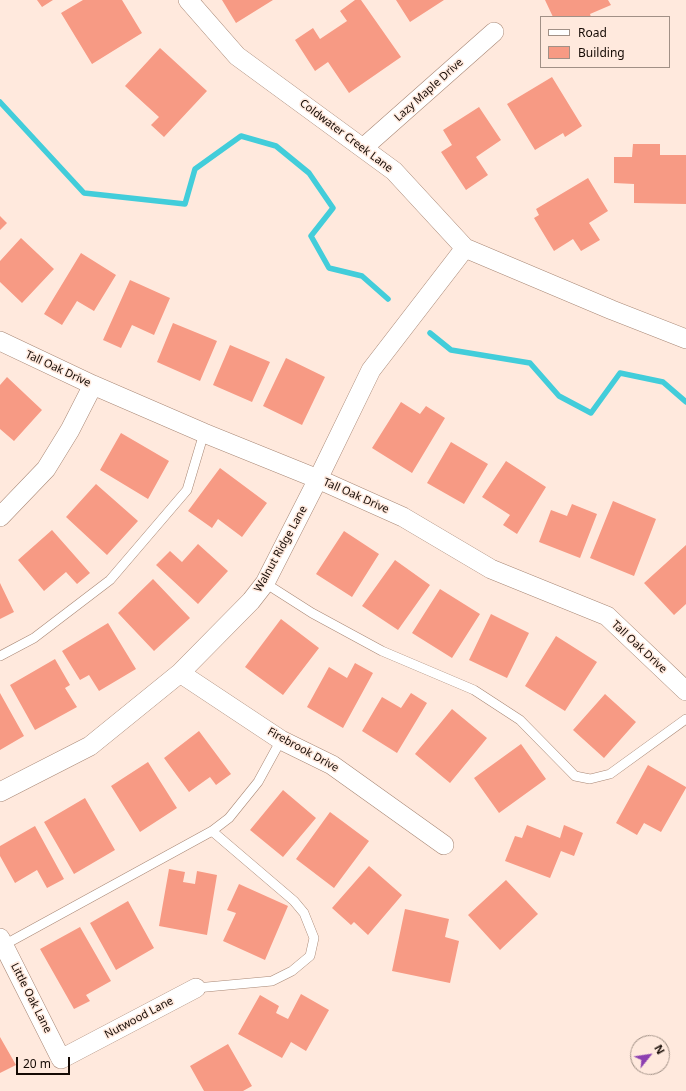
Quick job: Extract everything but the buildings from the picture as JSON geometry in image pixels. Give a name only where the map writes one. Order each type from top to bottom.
[{"type":"street","name":"Coldwater Creek Lane","points":[[188,0],[237,56],[394,171],[465,248],[612,310],[686,339]]},
{"type":"street","name":"Lazy Maple Drive","points":[[363,148],[494,32]]},
{"type":"street","name":"Walnut Ridge Lane","points":[[0,792],[90,746],[180,673],[252,601],[265,582],[318,479],[371,370],[465,248]]},
{"type":"street","name":"Tall Oak Drive","points":[[0,341],[93,385],[204,433],[318,479],[403,517],[491,569],[607,616],[686,691]]},
{"type":"street","points":[[0,517],[46,469],[70,430],[93,385]]},
{"type":"street","name":"Firebrook Drive","points":[[180,673],[281,740],[332,765],[444,845]]},
{"type":"street","name":"Little Oak Lane","points":[[2,942],[61,1059]]},
{"type":"street","name":"Nutwood Lane","points":[[61,1059],[196,988]]},
{"type":"lane","points":[[0,656],[34,638],[110,580],[187,490],[204,433]]},
{"type":"lane","points":[[265,582],[312,613],[382,651],[474,690],[520,720],[575,776],[590,779],[610,774],[686,718]]},
{"type":"lane","points":[[2,942],[212,830],[229,818],[258,782],[281,740]]},
{"type":"lane","points":[[196,988],[272,981],[292,971],[310,956],[314,938],[304,913],[294,901],[212,830]]},
{"type":"waterway","points":[[0,102],[84,193],[185,204],[195,169],[241,136],[276,146],[309,173],[333,208],[311,236],[329,268],[362,276],[388,299]]},
{"type":"waterway","points":[[430,333],[451,350],[530,363],[559,396],[591,413],[620,373],[663,382],[686,402]]}]
